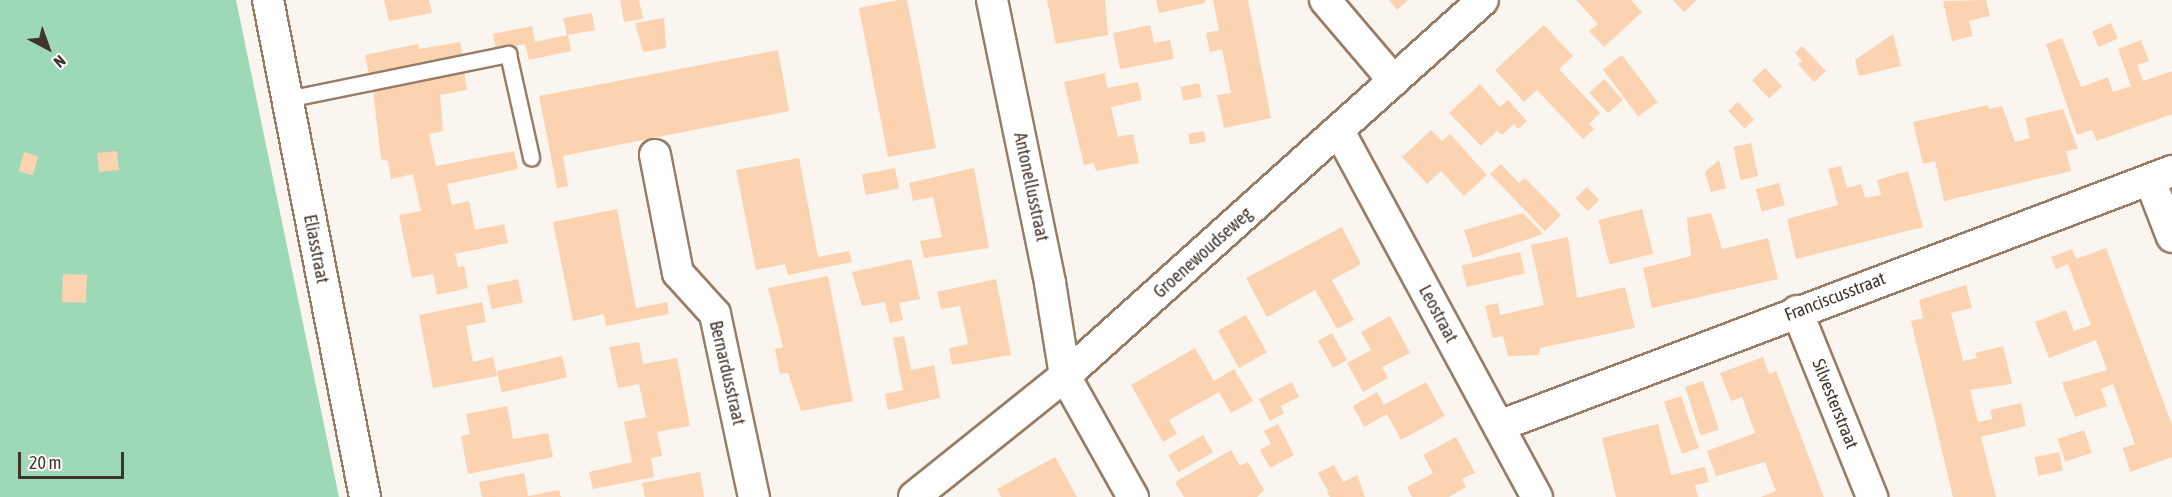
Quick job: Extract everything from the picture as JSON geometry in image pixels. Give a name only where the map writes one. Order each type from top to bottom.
[{"type":"street","name":"Eliasstraat","points":[[268,0],[365,497]]},
{"type":"street","name":"Antonellusstraat","points":[[992,0],[1050,283],[1065,376]]},
{"type":"street","points":[[1325,0],[1394,81]]},
{"type":"street","name":"Groenewoudseweg","points":[[914,497],[1065,376],[1483,0]]},
{"type":"street","name":"Leostraat","points":[[1339,131],[1537,497]]},
{"type":"street","name":"Bernardusstraat","points":[[655,154],[678,273],[715,314],[753,497]]},
{"type":"street","points":[[2161,175],[2172,237]]},
{"type":"street","name":"Franciscusstraat","points":[[1499,426],[1797,311],[2161,175]]},
{"type":"street","name":"Silvesterstraat","points":[[1797,311],[1872,497]]},
{"type":"street","points":[[1065,376],[1133,497]]},
{"type":"lane","points":[[287,99],[508,54],[531,157]]},
{"type":"green space","points":[[0,0],[236,0],[339,497],[0,497]]},
{"type":"building","points":[[384,0],[429,0],[432,13],[389,21]]},
{"type":"building","points":[[620,0],[639,0],[643,19],[624,22]]},
{"type":"building","points":[[907,0],[936,148],[888,157],[859,8]]},
{"type":"building","points":[[1047,0],[1105,0],[1108,35],[1056,44]]},
{"type":"building","points":[[1156,0],[1205,0],[1205,3],[1159,13]]},
{"type":"building","points":[[1213,0],[1248,0],[1271,118],[1224,128],[1217,95],[1231,93],[1222,49],[1210,52],[1206,33],[1219,30]]},
{"type":"building","points":[[1389,0],[1408,0],[1397,10]]},
{"type":"building","points":[[1576,0],[1631,0],[1642,12],[1604,47],[1589,31],[1598,24]]},
{"type":"building","points":[[1673,0],[1697,0],[1684,12]]},
{"type":"building","points":[[1986,0],[1990,16],[1969,21],[1973,36],[1952,41],[1943,1]]},
{"type":"building","points":[[592,13],[595,30],[568,35],[571,51],[529,60],[525,44],[496,50],[493,34],[532,26],[535,42],[567,35],[563,18]]},
{"type":"building","points":[[664,18],[666,48],[643,52],[635,23]]},
{"type":"building","points":[[2111,23],[2118,39],[2099,47],[2092,32]]},
{"type":"building","points":[[1150,25],[1154,43],[1170,40],[1174,59],[1120,69],[1113,33]]},
{"type":"building","points":[[1544,25],[1573,56],[1559,69],[1600,113],[1589,124],[1594,129],[1583,139],[1537,90],[1524,102],[1495,70]]},
{"type":"building","points":[[1893,34],[1901,66],[1859,76],[1855,60]]},
{"type":"building","points":[[2062,38],[2081,87],[2108,77],[2113,92],[2131,86],[2118,49],[2141,40],[2149,61],[2137,65],[2143,81],[2172,71],[2172,114],[2097,141],[2092,130],[2077,135],[2046,44]]},
{"type":"building","points":[[460,42],[463,56],[369,75],[365,55],[418,44],[419,49]]},
{"type":"building","points":[[1802,46],[1826,71],[1814,82],[1798,64],[1802,61],[1795,53]]},
{"type":"building","points":[[778,50],[789,111],[563,156],[568,186],[557,188],[539,96]]},
{"type":"building","points":[[1622,55],[1658,102],[1638,117],[1603,69]]},
{"type":"building","points":[[1765,68],[1782,86],[1769,99],[1752,80]]},
{"type":"building","points":[[464,71],[467,90],[440,95],[443,131],[429,134],[436,166],[514,151],[518,169],[447,184],[452,205],[469,201],[475,230],[504,224],[508,243],[455,254],[458,267],[464,266],[468,288],[437,295],[433,274],[412,278],[399,215],[421,211],[413,174],[391,179],[388,161],[381,159],[373,90]]},
{"type":"building","points":[[1105,73],[1107,88],[1138,82],[1142,100],[1111,107],[1118,137],[1133,134],[1139,163],[1096,171],[1094,163],[1084,165],[1064,82]]},
{"type":"building","points":[[1604,79],[1623,100],[1608,113],[1589,92]]},
{"type":"building","points":[[1199,83],[1202,97],[1183,101],[1180,87]]},
{"type":"building","points":[[1480,84],[1500,107],[1508,100],[1527,121],[1518,129],[1514,124],[1502,135],[1497,131],[1481,146],[1449,113]]},
{"type":"building","points":[[1738,102],[1754,120],[1744,129],[1728,111]]},
{"type":"building","points":[[1988,105],[1989,109],[2002,106],[2015,142],[2030,138],[2025,118],[2063,109],[2078,149],[2066,151],[2071,171],[1944,201],[1935,161],[1923,164],[1913,122]]},
{"type":"building","points":[[1431,130],[1442,141],[1450,134],[1487,175],[1464,196],[1441,171],[1427,184],[1402,157]]},
{"type":"building","points":[[1204,131],[1206,142],[1190,145],[1188,134]]},
{"type":"building","points":[[1751,143],[1758,176],[1740,180],[1733,147]]},
{"type":"building","points":[[117,151],[119,170],[99,172],[97,153]]},
{"type":"building","points":[[24,152],[38,156],[33,175],[18,171]]},
{"type":"building","points":[[799,158],[818,257],[849,251],[852,262],[788,275],[785,264],[756,270],[736,170]]},
{"type":"building","points":[[1719,160],[1726,188],[1711,192],[1705,172]]},
{"type":"building","points":[[1501,164],[1519,183],[1525,178],[1561,215],[1545,231],[1490,174]]},
{"type":"building","points":[[1841,166],[1847,188],[1861,184],[1865,198],[1881,195],[1877,180],[1908,171],[1923,227],[1796,259],[1787,219],[1838,205],[1828,169]]},
{"type":"building","points":[[895,168],[899,189],[866,195],[862,174]]},
{"type":"building","points":[[974,168],[989,248],[924,258],[920,241],[942,237],[933,197],[913,201],[909,183]]},
{"type":"building","points":[[1779,183],[1785,205],[1762,211],[1756,189]]},
{"type":"building","points":[[1587,187],[1599,200],[1588,211],[1575,198]]},
{"type":"building","points":[[617,209],[636,308],[667,302],[669,314],[606,326],[604,314],[573,321],[553,222]]},
{"type":"building","points":[[1642,209],[1653,254],[1609,265],[1598,220]]},
{"type":"building","points":[[1523,213],[1543,234],[1473,258],[1464,230]]},
{"type":"building","points":[[1711,213],[1722,249],[1768,238],[1778,279],[1652,308],[1643,268],[1691,256],[1687,218]]},
{"type":"building","points":[[1342,227],[1361,264],[1332,280],[1354,320],[1337,329],[1315,290],[1267,317],[1246,278]]},
{"type":"building","points":[[1568,237],[1577,298],[1625,287],[1635,328],[1540,348],[1539,355],[1508,356],[1503,336],[1493,338],[1485,306],[1498,303],[1500,315],[1544,305],[1531,245]]},
{"type":"building","points":[[2106,248],[2172,425],[2172,457],[2130,472],[2123,448],[2135,444],[2113,384],[2101,389],[2107,406],[2075,417],[2062,383],[2107,370],[2096,340],[2049,358],[2035,322],[2066,310],[2074,331],[2091,325],[2068,264],[2056,269],[2051,257],[2072,249],[2076,259]]},
{"type":"building","points":[[1520,252],[1525,273],[1466,287],[1462,265]]},
{"type":"building","points":[[911,259],[920,299],[899,303],[903,320],[890,323],[885,302],[862,306],[852,272]]},
{"type":"building","points":[[63,274],[87,275],[86,303],[62,302]]},
{"type":"building","points":[[828,276],[853,401],[801,411],[788,373],[780,374],[775,349],[783,347],[768,288]]},
{"type":"building","points":[[518,279],[523,302],[492,309],[487,286]]},
{"type":"building","points":[[996,279],[1011,355],[952,365],[949,348],[968,344],[960,306],[941,309],[937,292]]},
{"type":"building","points":[[1966,285],[1972,308],[1951,313],[1963,361],[1977,358],[1975,353],[2003,346],[2012,384],[1970,390],[1978,422],[1992,419],[1990,410],[2021,403],[2026,426],[1981,437],[1996,497],[1953,497],[1911,321],[1923,318],[1919,300]]},
{"type":"building","points":[[482,302],[486,322],[466,326],[473,362],[493,357],[497,376],[433,388],[419,315]]},
{"type":"building","points":[[1246,315],[1267,353],[1239,368],[1218,331]]},
{"type":"building","points":[[1390,316],[1410,353],[1382,367],[1388,378],[1363,392],[1347,363],[1371,350],[1361,332]]},
{"type":"building","points":[[1332,333],[1347,360],[1333,368],[1318,341]]},
{"type":"building","points":[[904,336],[911,370],[934,365],[940,398],[888,410],[885,394],[903,390],[893,338]]},
{"type":"building","points":[[639,342],[643,364],[677,358],[690,426],[657,432],[662,456],[651,458],[654,477],[593,489],[589,472],[632,462],[624,422],[646,417],[639,384],[618,388],[609,347]]},
{"type":"building","points":[[1195,348],[1214,381],[1234,369],[1253,401],[1231,413],[1219,392],[1169,420],[1177,434],[1163,442],[1131,385]]},
{"type":"building","points":[[562,356],[567,377],[502,393],[497,371]]},
{"type":"building","points":[[1763,357],[1769,374],[1776,371],[1824,497],[1761,497],[1776,491],[1765,462],[1716,476],[1707,451],[1755,433],[1742,397],[1731,401],[1720,373]]},
{"type":"building","points":[[1703,381],[1719,430],[1701,435],[1685,387]]},
{"type":"building","points":[[1292,382],[1299,397],[1281,406],[1284,413],[1270,421],[1259,399]]},
{"type":"building","points":[[1426,382],[1445,416],[1401,440],[1387,414],[1364,427],[1353,406],[1377,392],[1384,405]]},
{"type":"building","points":[[1681,396],[1699,448],[1682,454],[1664,402]]},
{"type":"building","points":[[507,406],[513,439],[548,433],[553,457],[468,474],[461,436],[470,434],[466,414]]},
{"type":"building","points":[[1278,424],[1294,455],[1270,468],[1260,450],[1271,444],[1264,431]]},
{"type":"building","points":[[1658,424],[1671,475],[1705,467],[1709,482],[1695,485],[1698,497],[1616,497],[1602,438]]},
{"type":"building","points":[[2084,430],[2092,453],[2065,462],[2058,439]]},
{"type":"building","points":[[1203,435],[1213,452],[1178,472],[1168,455]]},
{"type":"building","points":[[1456,437],[1475,473],[1462,479],[1466,487],[1449,497],[1412,497],[1407,487],[1433,473],[1423,455]]},
{"type":"building","points":[[1231,450],[1240,466],[1248,462],[1264,490],[1257,497],[1184,497],[1175,482]]},
{"type":"building","points":[[2059,452],[2063,471],[2038,476],[2035,457]]},
{"type":"building","points":[[1055,457],[1077,497],[1001,497],[997,489]]},
{"type":"building","points":[[1334,465],[1343,482],[1357,475],[1365,497],[1330,497],[1327,492],[1333,489],[1328,491],[1318,473]]},
{"type":"building","points":[[700,472],[704,497],[645,497],[642,483]]},
{"type":"building","points":[[524,473],[528,496],[559,490],[561,497],[482,497],[479,482]]}]
